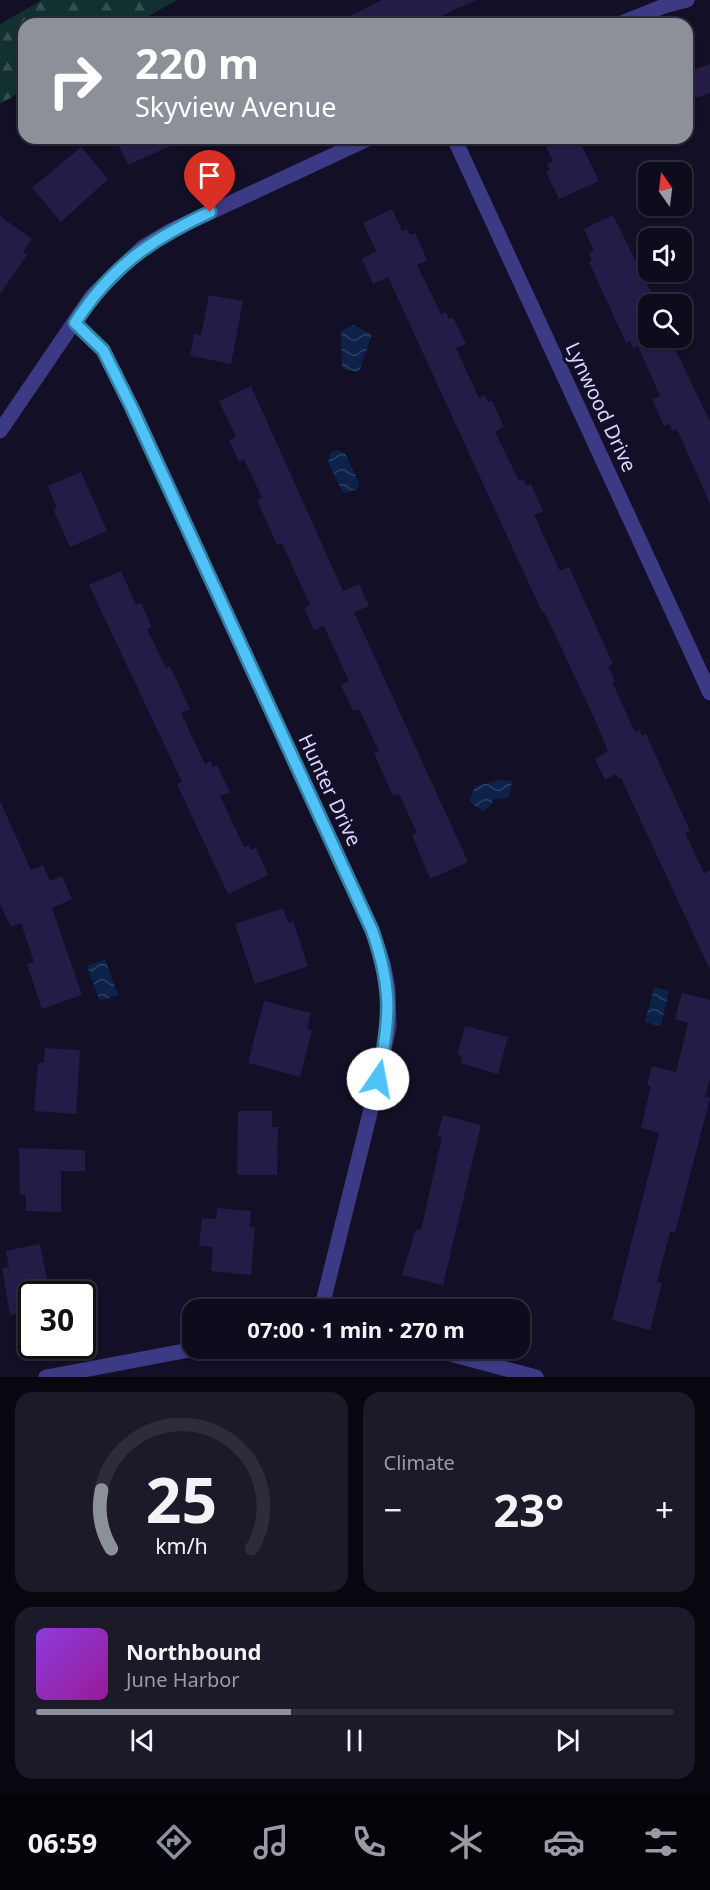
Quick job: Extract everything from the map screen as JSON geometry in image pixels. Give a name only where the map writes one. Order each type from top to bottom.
[{"type":"street","points":[[634,18],[687,0]]},
{"type":"street","points":[[0,431],[98,289],[143,247],[170,231],[357,144]]},
{"type":"street","name":"Lynwood Drive","points":[[457,144],[710,693]]},
{"type":"street","name":"Hunter Drive","points":[[75,323],[103,350],[132,408],[372,930],[383,963],[388,988],[389,1026],[374,1097],[324,1299]]},
{"type":"street","points":[[46,1377],[182,1351]]},
{"type":"street","points":[[469,1359],[536,1377]]},
{"type":"green space","points":[[42,0],[177,0],[145,18],[18,18],[18,94],[0,104],[0,24]]},
{"type":"water","points":[[353,325],[372,334],[359,372],[342,369],[341,331]]},
{"type":"water","points":[[337,450],[345,453],[359,483],[357,489],[347,493],[342,491],[328,462],[330,453]]},
{"type":"water","points":[[500,780],[512,781],[509,797],[494,800],[486,810],[482,811],[469,801],[475,786]]},
{"type":"water","points":[[105,959],[118,995],[100,1001],[87,966]]},
{"type":"water","points":[[654,987],[669,991],[661,1026],[645,1022]]},
{"type":"building","points":[[382,0],[476,0],[437,18],[345,18]]},
{"type":"building","points":[[710,64],[710,93],[693,99],[693,70]]},
{"type":"building","points":[[118,144],[175,144],[128,165]]},
{"type":"building","points":[[545,144],[581,144],[599,181],[559,199],[546,172],[550,170],[547,164],[553,161]]},
{"type":"building","points":[[81,147],[108,179],[61,222],[32,188]]},
{"type":"building","points":[[392,209],[402,231],[407,229],[410,235],[415,233],[427,260],[417,265],[441,314],[446,312],[449,319],[453,317],[466,344],[456,348],[479,398],[485,395],[488,402],[492,400],[504,427],[495,432],[519,481],[523,479],[526,486],[531,484],[543,511],[534,515],[560,571],[569,567],[613,664],[608,666],[615,681],[612,682],[635,732],[639,729],[642,736],[646,734],[690,831],[685,833],[704,873],[710,870],[710,970],[621,778],[619,779],[616,774],[605,780],[595,759],[608,751],[596,722],[544,611],[542,612],[388,277],[373,284],[362,259],[376,251],[363,223]]},
{"type":"building","points":[[613,215],[638,266],[638,282],[646,282],[652,294],[638,294],[638,346],[633,348],[630,341],[626,343],[589,262],[592,260],[589,253],[594,251],[584,229]]},
{"type":"building","points":[[0,216],[32,239],[23,252],[27,255],[0,294]]},
{"type":"building","points":[[209,295],[243,301],[231,364],[190,356],[194,334],[201,335]]},
{"type":"building","points":[[639,348],[675,348],[710,422],[710,504],[677,429],[672,431],[669,424],[664,426],[652,399],[660,396]]},
{"type":"building","points":[[251,386],[343,591],[359,584],[369,606],[354,612],[468,862],[430,879],[412,835],[417,833],[399,794],[393,796],[374,753],[379,751],[359,709],[353,711],[341,685],[349,681],[324,626],[314,630],[304,608],[310,605],[282,543],[277,545],[257,500],[262,498],[244,459],[239,462],[229,440],[236,437],[219,401]]},
{"type":"building","points":[[81,472],[107,531],[70,547],[53,509],[57,508],[48,486]]},
{"type":"building","points":[[121,571],[136,605],[141,603],[152,627],[147,629],[166,668],[170,666],[190,709],[181,713],[205,764],[210,761],[213,767],[217,765],[230,792],[220,796],[244,847],[249,845],[251,850],[256,848],[268,875],[228,894],[177,784],[182,782],[89,585]]},
{"type":"building","points":[[0,801],[31,870],[43,865],[50,881],[62,876],[72,899],[52,908],[82,995],[42,1009],[27,964],[34,962],[21,923],[11,927],[0,904]]},
{"type":"building","points":[[283,908],[288,923],[293,921],[308,966],[255,984],[235,924]]},
{"type":"building","points":[[682,993],[710,1000],[710,1078],[705,1096],[710,1098],[675,1233],[670,1232],[657,1282],[662,1283],[650,1330],[612,1320],[659,1133],[641,1128],[651,1086],[647,1085],[652,1066],[676,1072],[688,1023],[675,1019]]},
{"type":"building","points":[[264,1001],[311,1013],[307,1029],[312,1030],[300,1077],[248,1063]]},
{"type":"building","points":[[465,1026],[508,1037],[498,1074],[460,1063],[462,1056],[457,1055]]},
{"type":"building","points":[[45,1048],[80,1050],[76,1114],[34,1111],[38,1063],[44,1063]]},
{"type":"building","points":[[238,1111],[272,1111],[272,1127],[278,1127],[277,1175],[237,1175]]},
{"type":"building","points":[[443,1115],[481,1125],[443,1285],[402,1275],[416,1229],[421,1230],[442,1137],[437,1136]]},
{"type":"building","points":[[19,1148],[85,1150],[85,1171],[61,1171],[61,1212],[26,1211],[26,1195],[20,1195]]},
{"type":"building","points":[[217,1208],[251,1211],[250,1227],[255,1227],[251,1275],[211,1271],[213,1247],[199,1246],[202,1218],[216,1219]]},
{"type":"building","points":[[40,1244],[47,1281],[18,1281],[18,1314],[10,1315],[2,1268],[9,1267],[6,1251]]},
{"type":"route","points":[[210,212],[143,247],[110,276],[92,296],[75,323],[103,350],[132,408],[372,930],[383,963],[388,988],[389,1026],[378,1079]]}]
